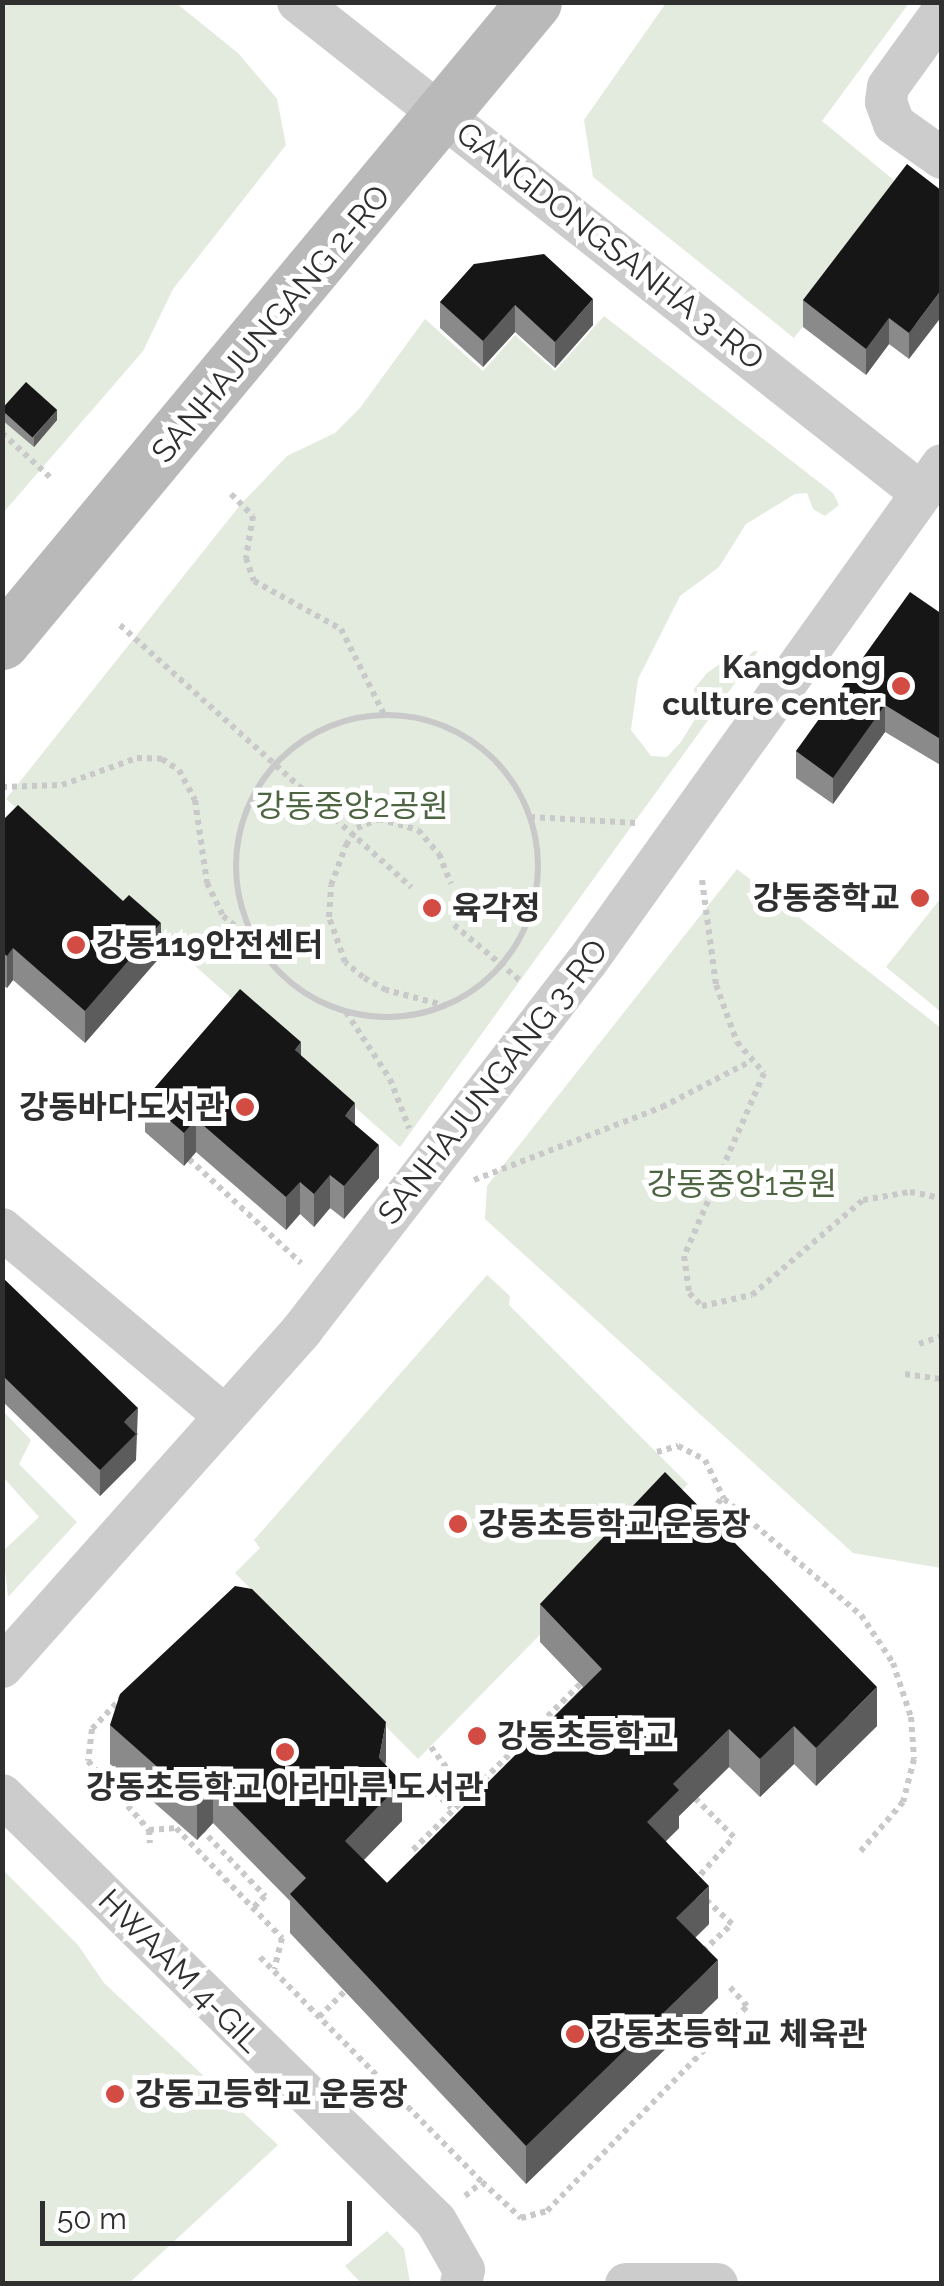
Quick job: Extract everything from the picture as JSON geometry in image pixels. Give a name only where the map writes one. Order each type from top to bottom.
[{"type":"main road","name":"SANHAJUNGANG 2-RO","points":[[2,642],[446,116],[534,2]]},
{"type":"street","name":"GANGDONGSANHA 3-RO","points":[[298,2],[931,479]]},
{"type":"street","points":[[942,12],[886,97],[893,122],[942,158]]},
{"type":"street","name":"SANHAJUNGANG 3-RO","points":[[2,1666],[332,1291],[686,827],[931,479]]},
{"type":"street","points":[[2,1229],[224,1414]]},
{"type":"street","name":"HWAAM 4-GIL","points":[[2,1795],[436,2221],[459,2258],[466,2282]]},
{"type":"street","points":[[626,2284],[717,2284]]},
{"type":"path","points":[[2,433],[50,478]]},
{"type":"path","points":[[232,494],[253,516],[246,558],[254,581],[340,629],[384,714]]},
{"type":"path","points":[[120,625],[410,888]]},
{"type":"path","points":[[2,787],[62,785],[138,758],[162,759],[179,770],[195,800],[207,883],[223,916],[254,941],[283,977],[348,1013],[415,1016],[448,1006],[502,966],[524,933],[536,895],[538,855],[530,817],[510,777],[474,741],[418,717],[384,714],[322,728],[276,766],[241,820],[235,883],[254,941]]},
{"type":"path","points":[[530,817],[633,818],[646,832]]},
{"type":"path","points":[[448,1006],[386,990],[345,962],[329,917],[331,885],[352,834],[379,819],[418,830],[439,854],[451,884]]},
{"type":"path","points":[[702,880],[716,985],[737,1042],[752,1060],[762,1064],[764,1073],[684,1256],[682,1278],[702,1306],[752,1295],[863,1200],[910,1192],[942,1198]]},
{"type":"path","points":[[454,925],[502,966]]},
{"type":"path","points":[[348,1013],[390,1079],[417,1148]]},
{"type":"path","points":[[474,1180],[662,1107],[752,1060]]},
{"type":"path","points":[[189,1160],[332,1291]]},
{"type":"path","points":[[919,1344],[942,1336]]},
{"type":"path","points":[[905,1374],[942,1379]]},
{"type":"path","points":[[657,1452],[678,1446],[705,1460],[723,1497],[861,1614],[893,1664],[911,1717],[914,1758],[903,1802],[859,1852]]},
{"type":"path","points":[[695,1530],[723,1497]]},
{"type":"path","points":[[698,1508],[706,1517]]},
{"type":"path","points":[[413,1850],[586,1678],[595,1663]]},
{"type":"path","points":[[586,1678],[597,1690]]},
{"type":"path","points":[[134,1686],[92,1728],[88,1761],[149,1830],[150,1844]]},
{"type":"path","points":[[431,1747],[467,1795]]},
{"type":"path","points":[[414,1771],[451,1808]]},
{"type":"path","points":[[696,1799],[734,1838],[689,1888],[732,1924],[698,1955]]},
{"type":"path","points":[[192,1820],[265,1896],[253,1908]]},
{"type":"path","points":[[149,1830],[176,1828],[282,1938],[274,1970]]},
{"type":"path","points":[[260,1957],[482,2182]]},
{"type":"path","points":[[512,2213],[530,2219],[547,2211],[748,2006],[728,1984]]},
{"type":"path","points":[[319,2017],[346,1990]]},
{"type":"green space","points":[[3,3],[176,3],[238,53],[277,99],[286,145],[173,289],[143,351],[3,513]]},
{"type":"green space","points":[[666,3],[909,3],[822,121],[907,191],[794,338],[593,177],[584,120]]},
{"type":"green space","name":"강동중앙2공원","points":[[604,316],[833,493],[839,505],[825,516],[813,509],[807,493],[795,494],[746,524],[719,567],[680,596],[638,679],[631,730],[651,756],[667,757],[681,742],[698,714],[694,689],[707,673],[736,653],[758,651],[400,1147],[6,799],[241,504],[287,456],[335,433],[360,408],[425,319],[483,371],[515,335],[555,371]]},
{"type":"green space","name":"강동중앙1공원","points":[[737,869],[941,1028],[941,1568],[853,1553],[485,1219],[487,1186]]},
{"type":"green space","points":[[941,898],[941,1012],[886,967]]},
{"type":"green space","name":"강동초등학교 운동장","points":[[487,1275],[510,1296],[509,1305],[688,1484],[418,1759],[235,1573],[260,1548],[254,1540]]},
{"type":"green space","points":[[3,1411],[31,1440],[19,1464],[77,1522],[8,1597],[3,1551],[39,1517],[3,1477]]},
{"type":"green space","name":"강동고등학교 운동장","points":[[2,1869],[78,1945],[104,1983],[278,2145],[129,2283],[3,2283]]},
{"type":"green space","points":[[387,2231],[404,2249],[410,2283],[361,2283],[345,2266]]},
{"type":"building","points":[[907,164],[942,191],[942,289],[909,333],[889,318],[866,349],[803,300]]},
{"type":"building","points":[[544,254],[593,299],[555,342],[515,305],[483,341],[440,302],[474,264]]},
{"type":"building","points":[[26,382],[57,410],[32,438],[2,410]]},
{"type":"building","name":"Kangdong culture center","points":[[910,592],[942,614],[942,740],[885,705],[833,778],[796,751]]},
{"type":"building","name":"강동119안전센터","points":[[18,805],[123,901],[129,895],[161,923],[85,1011],[13,948],[7,956],[2,952],[2,821]]},
{"type":"building","name":"강동바다도서관","points":[[240,989],[301,1042],[295,1050],[355,1103],[345,1116],[379,1145],[344,1186],[330,1175],[314,1194],[300,1182],[286,1197],[196,1119],[184,1133],[145,1099]]},
{"type":"building","points":[[2,1277],[138,1408],[124,1422],[136,1434],[100,1470],[2,1375]]},
{"type":"building","name":"강동초등학교","points":[[665,1472],[877,1687],[816,1748],[794,1726],[760,1759],[729,1729],[673,1784],[679,1790],[647,1822],[709,1886],[676,1918],[718,1960],[526,2146],[290,1894],[306,1878],[213,1784],[197,1802],[110,1725],[120,1694],[235,1586],[252,1589],[386,1722],[379,1758],[402,1782],[345,1841],[387,1883],[602,1669],[540,1604]]},
{"type":"place","name":"Kangdong culture center","points":[[901,686]]},
{"type":"place","name":"강동중학교","points":[[920,898]]},
{"type":"place","name":"육각정","points":[[432,908]]},
{"type":"place","name":"강동119안전센터","points":[[76,945]]},
{"type":"place","name":"강동바다도서관","points":[[245,1107]]},
{"type":"place","name":"강동초등학교 운동장","points":[[458,1524]]},
{"type":"place","name":"강동초등학교","points":[[477,1736]]},
{"type":"place","name":"강동초등학교 아라마루 도서관","points":[[285,1752]]},
{"type":"place","name":"강동초등학교 체육관","points":[[575,2034]]},
{"type":"place","name":"강동고등학교 운동장","points":[[115,2094]]}]
